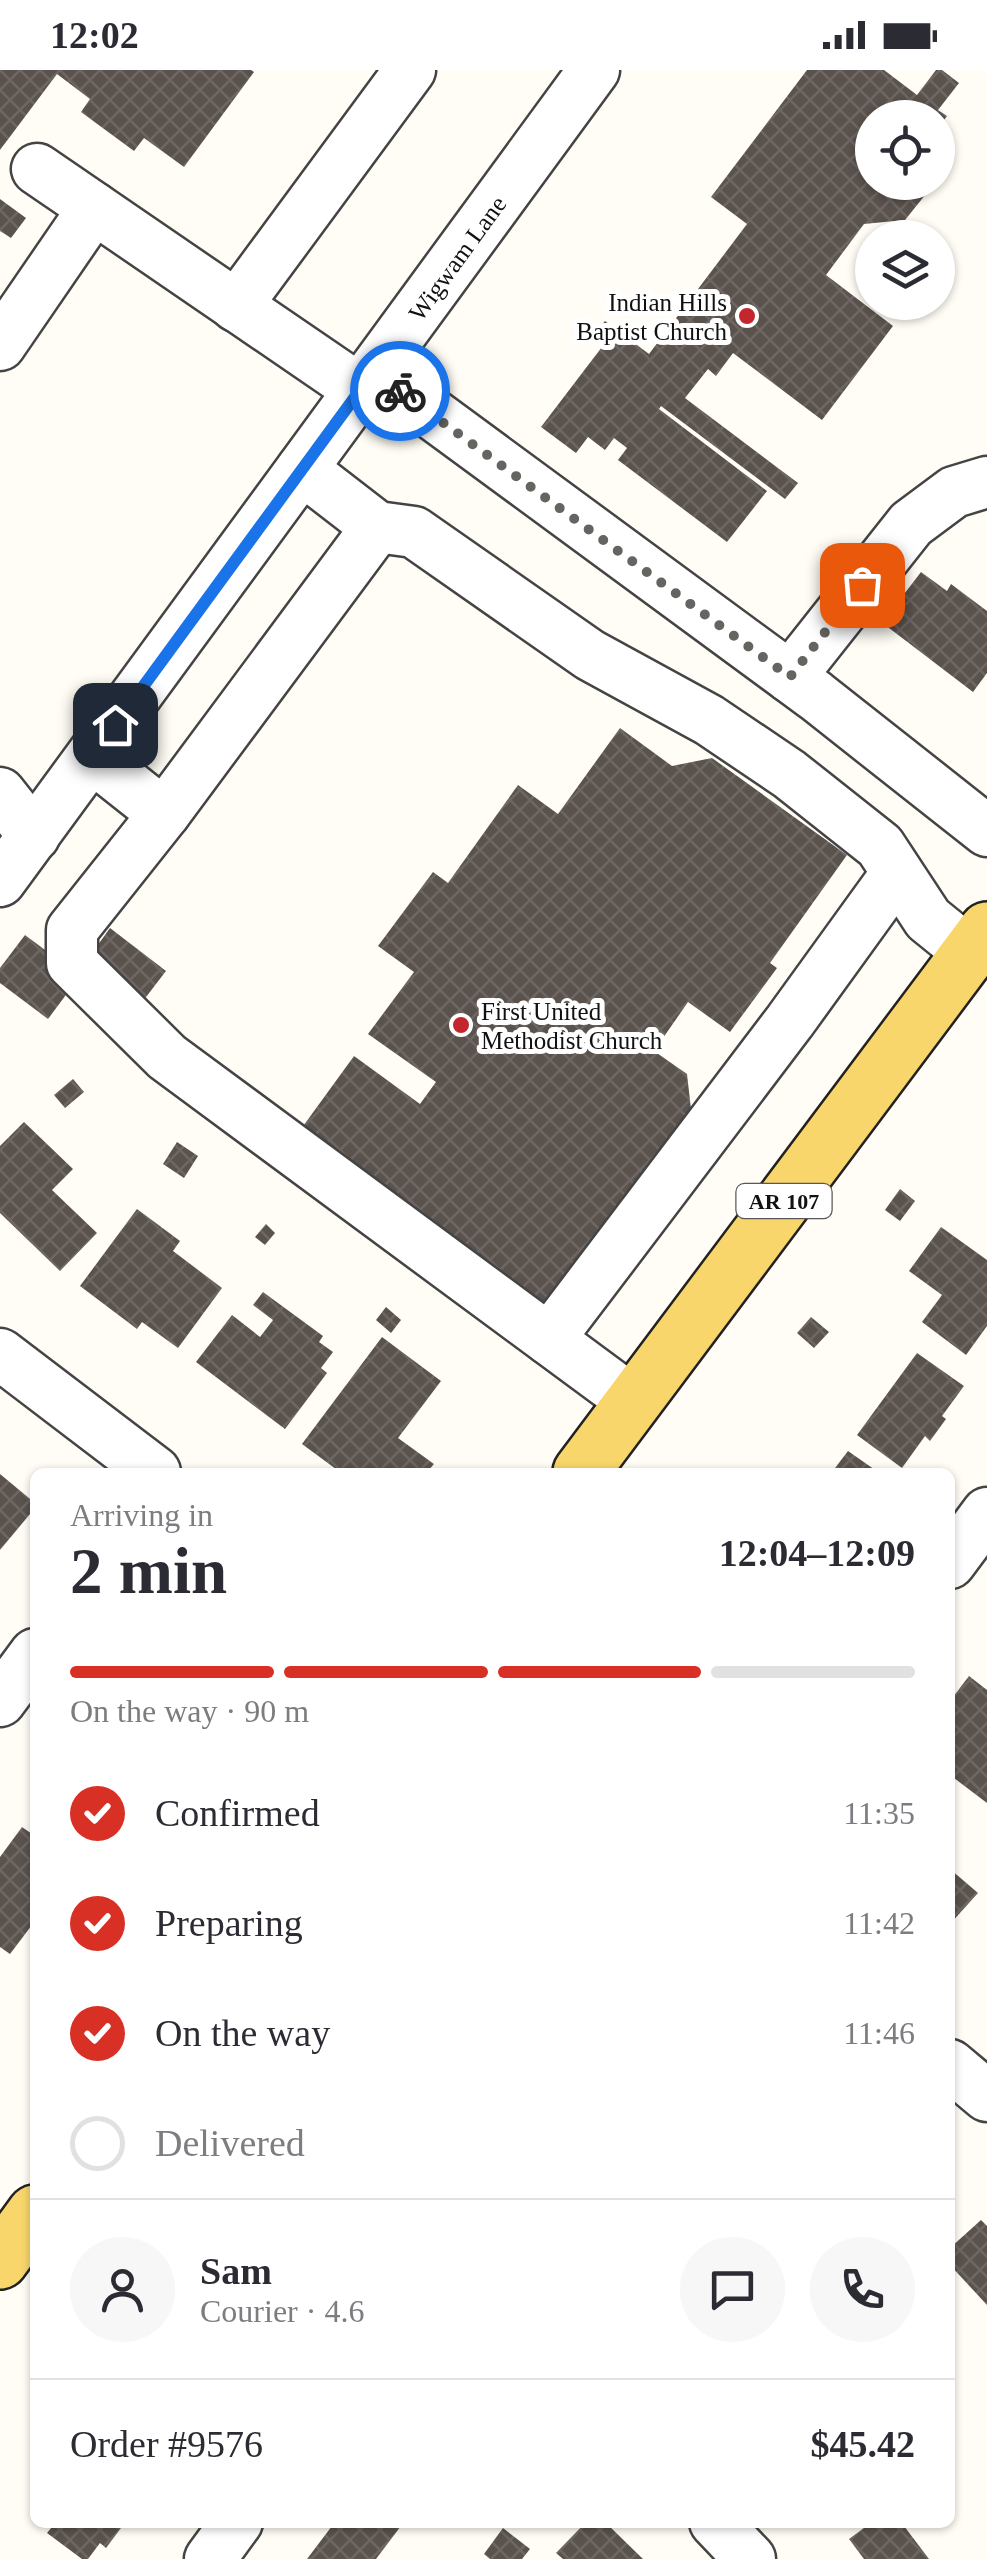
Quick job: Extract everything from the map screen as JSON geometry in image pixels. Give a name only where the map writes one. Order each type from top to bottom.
[{"type":"main road","name":"AR 107","points":[[583,1468],[978,942]]},
{"type":"main road","points":[[0,2261],[30,2220]]},
{"type":"street","points":[[236,306],[410,70]]},
{"type":"street","name":"Wigwam Lane","points":[[0,881],[594,70]]},
{"type":"street","points":[[37,169],[236,306],[367,381],[790,677],[987,831]]},
{"type":"street","points":[[0,345],[94,208]]},
{"type":"street","points":[[302,469],[377,527],[414,532],[590,655],[709,720],[773,763],[880,846],[928,919],[978,942]]},
{"type":"street","points":[[790,677],[911,524],[971,487]]},
{"type":"street","points":[[377,527],[164,814],[72,930],[72,962],[168,1057],[634,1402]]},
{"type":"street","points":[[92,757],[164,814]]},
{"type":"street","points":[[0,792],[34,836]]},
{"type":"street","points":[[549,1339],[897,873]]},
{"type":"street","points":[[0,1354],[150,1468]]},
{"type":"street","points":[[955,1556],[987,1514]]},
{"type":"street","points":[[0,1701],[30,1661]]},
{"type":"street","points":[[955,2068],[987,2096]]},
{"type":"street","points":[[210,2559],[233,2528]]},
{"type":"street","points":[[720,2528],[750,2559]]},
{"type":"building","points":[[0,70],[254,72],[184,167],[144,138],[134,151],[81,112],[90,99],[57,74],[0,150]]},
{"type":"building","points":[[807,70],[884,70],[917,95],[936,70],[959,83],[946,100],[855,100],[855,200],[921,200],[905,220],[855,220],[855,236],[826,275],[855,297],[855,320],[885,320],[893,326],[822,420],[733,353],[716,376],[708,369],[685,398],[798,483],[785,499],[661,406],[659,409],[767,491],[727,542],[618,460],[627,448],[614,438],[605,450],[588,437],[576,453],[541,427],[608,339],[597,331],[605,321],[649,354],[747,224],[711,197]]},
{"type":"building","points":[[0,199],[26,218],[11,238],[0,231]]},
{"type":"building","points":[[921,572],[947,591],[951,584],[987,611],[987,673],[973,692],[872,615],[887,595],[898,602]]},
{"type":"building","points":[[620,728],[672,766],[712,758],[847,855],[770,963],[777,968],[730,1032],[688,1002],[654,1051],[687,1074],[692,1118],[551,1311],[301,1129],[354,1056],[420,1104],[436,1082],[368,1034],[414,972],[378,946],[433,872],[448,883],[518,785],[558,814]]},
{"type":"building","points":[[110,928],[166,971],[143,1001],[87,960]]},
{"type":"building","points":[[25,935],[80,976],[48,1019],[0,983],[0,968]]},
{"type":"building","points":[[73,1079],[84,1092],[65,1108],[54,1095]]},
{"type":"building","points":[[24,1122],[73,1169],[52,1190],[97,1233],[60,1271],[0,1213],[0,1146]]},
{"type":"building","points":[[177,1142],[198,1156],[184,1178],[163,1164]]},
{"type":"building","points":[[900,1189],[915,1201],[900,1221],[885,1210]]},
{"type":"building","points":[[137,1209],[180,1241],[173,1251],[222,1288],[178,1348],[142,1322],[137,1329],[80,1286]]},
{"type":"building","points":[[266,1224],[275,1233],[265,1245],[255,1237]]},
{"type":"building","points":[[941,1227],[987,1260],[987,1326],[966,1355],[922,1322],[942,1295],[909,1271]]},
{"type":"building","points":[[263,1292],[323,1336],[319,1342],[333,1352],[321,1368],[327,1373],[285,1429],[196,1362],[232,1315],[260,1337],[273,1320],[253,1305]]},
{"type":"building","points":[[386,1307],[401,1320],[391,1333],[376,1320]]},
{"type":"building","points":[[811,1317],[829,1332],[814,1348],[797,1333]]},
{"type":"building","points":[[382,1337],[441,1381],[398,1438],[434,1464],[430,1468],[335,1468],[302,1444]]},
{"type":"building","points":[[917,1353],[964,1386],[930,1441],[925,1436],[902,1468],[857,1435]]},
{"type":"building","points":[[848,1451],[872,1468],[835,1468]]},
{"type":"building","points":[[0,1474],[30,1499],[30,1514],[0,1550]]},
{"type":"building","points":[[969,1676],[987,1690],[987,1803],[955,1779],[955,1694]]},
{"type":"building","points":[[22,1827],[30,1833],[30,1928],[10,1954],[0,1947],[0,1857]]},
{"type":"building","points":[[955,1873],[978,1893],[955,1918]]},
{"type":"building","points":[[981,2220],[987,2226],[987,2305],[955,2270],[955,2243]]},
{"type":"building","points":[[51,2528],[121,2528],[106,2548],[100,2543],[88,2559],[82,2559],[47,2533]]},
{"type":"building","points":[[330,2528],[399,2528],[376,2559],[307,2559]]},
{"type":"building","points":[[503,2528],[530,2549],[522,2559],[490,2559],[484,2554]]},
{"type":"building","points":[[580,2528],[611,2528],[643,2559],[563,2559],[556,2553]]},
{"type":"building","points":[[864,2528],[906,2528],[929,2559],[864,2559],[849,2539]]},
{"type":"way so far","points":[[400,391],[790,677],[862,585]]},
{"type":"place","name":"Indian Hills Baptist Church","points":[[747,316]]},
{"type":"place","name":"First United Methodist Church","points":[[461,1025]]},
{"type":"route","points":[[115,725],[374,371],[400,391]]}]
